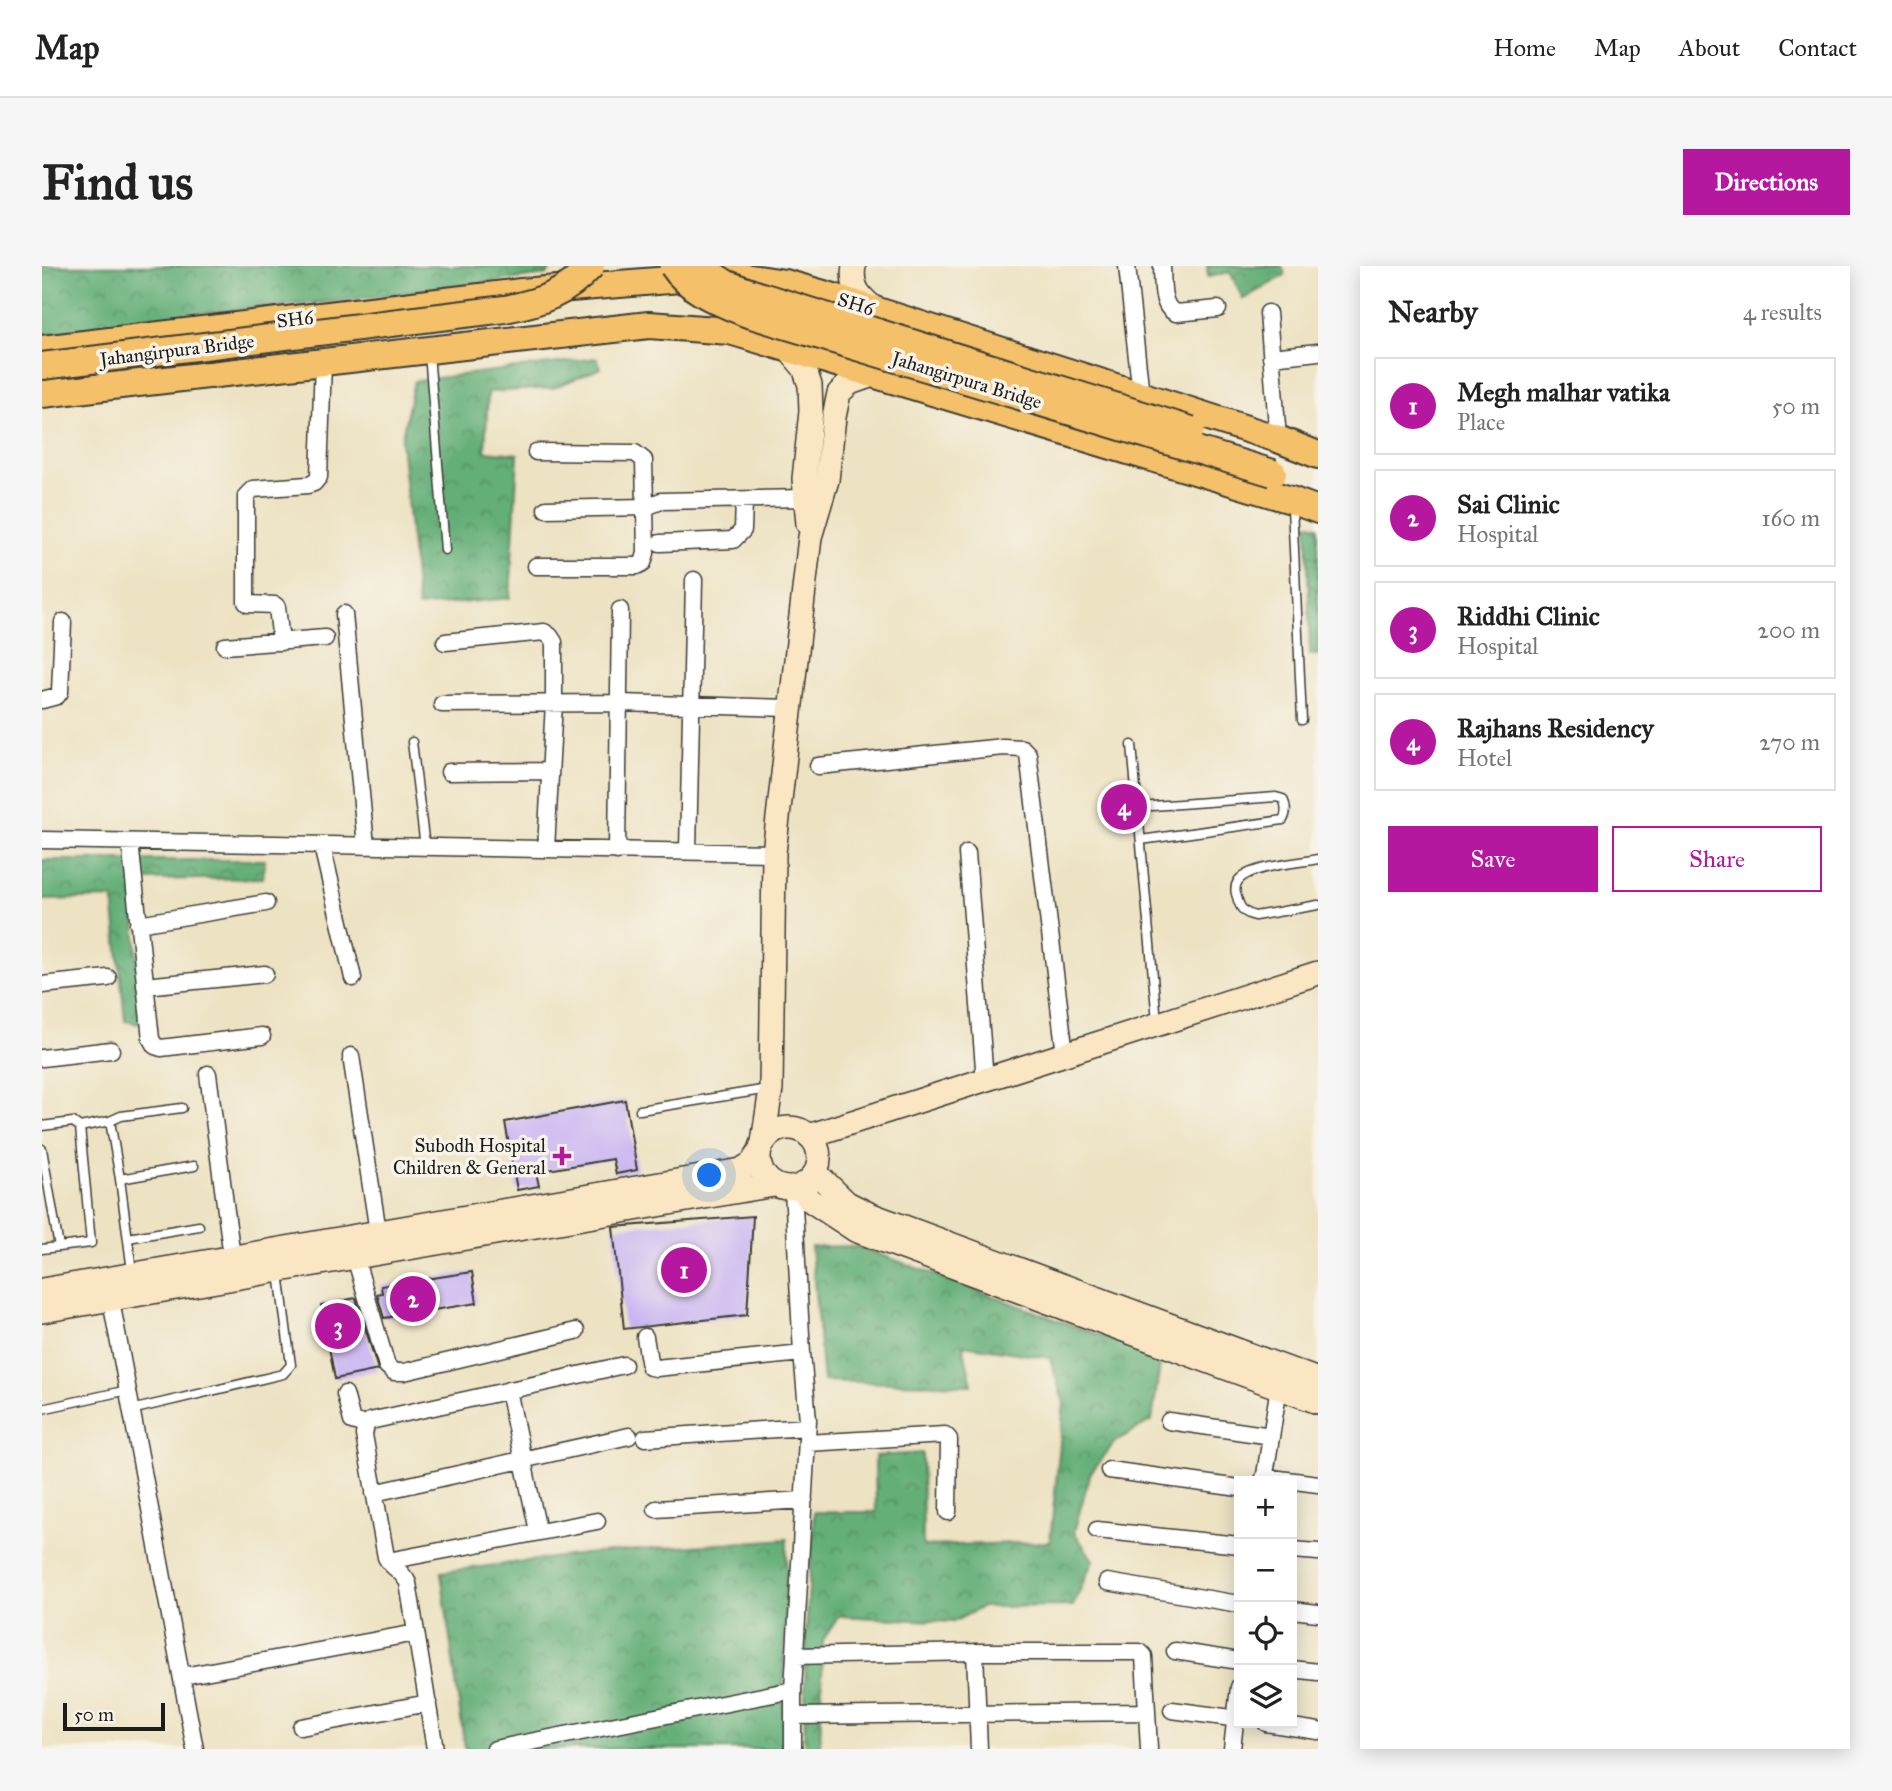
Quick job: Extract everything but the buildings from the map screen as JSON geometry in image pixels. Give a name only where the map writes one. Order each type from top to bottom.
[{"type":"main road","name":"Jahangirpura Bridge","points":[[42,366],[506,309],[540,302],[568,287],[591,266]]},
{"type":"main road","name":"Jahangirpura Bridge","points":[[673,266],[695,289],[719,303],[748,314],[1276,456]]},
{"type":"main road","name":"Jahangirpura Bridge","points":[[699,266],[727,284],[755,294],[1276,456]]},
{"type":"main road","name":"SH6","points":[[42,349],[521,292],[730,275],[785,283],[1141,395],[1276,456],[1318,455]]},
{"type":"main road","points":[[42,394],[649,325],[730,331],[1318,510]]},
{"type":"main road","points":[[1276,456],[1318,468]]},
{"type":"main road","points":[[1276,456],[1318,499]]},
{"type":"street","points":[[730,275],[759,266]]},
{"type":"street","points":[[801,1179],[761,1172],[761,1147],[771,1088],[774,853],[810,537],[827,480],[834,417],[839,393],[850,383],[873,375],[884,313],[859,296],[854,286],[854,266]]},
{"type":"street","points":[[1127,266],[1141,395]]},
{"type":"street","points":[[1161,266],[1166,305],[1171,311],[1176,313],[1217,309]]},
{"type":"street","points":[[807,290],[788,349],[804,368],[810,385],[811,411],[804,479],[810,537]]},
{"type":"street","points":[[1268,313],[1276,456]]},
{"type":"street","points":[[1271,357],[1318,352]]},
{"type":"street","points":[[281,642],[275,605],[246,602],[246,496],[253,489],[308,485],[319,477],[323,362]]},
{"type":"street","points":[[536,452],[640,455],[643,460],[646,507],[646,553],[643,563],[637,566],[536,566]]},
{"type":"street","points":[[546,509],[646,507],[661,501],[806,498]]},
{"type":"street","points":[[660,543],[733,540],[743,530],[744,500]]},
{"type":"street","points":[[688,851],[694,580]]},
{"type":"street","points":[[617,851],[620,610]]},
{"type":"street","points":[[344,614],[366,846]]},
{"type":"street","points":[[42,700],[49,700],[60,692],[63,622]]},
{"type":"street","points":[[445,642],[544,632],[554,642],[554,703],[546,849]]},
{"type":"street","points":[[225,646],[325,638]]},
{"type":"street","points":[[442,704],[620,703],[790,708]]},
{"type":"street","points":[[818,766],[1003,747],[1022,748],[1028,754],[1065,1054]]},
{"type":"street","points":[[449,772],[550,771]]},
{"type":"street","points":[[42,840],[774,853]]},
{"type":"street","points":[[130,842],[151,1039],[155,1046],[161,1048],[261,1037]]},
{"type":"street","points":[[322,846],[353,978]]},
{"type":"street","points":[[967,853],[985,1080]]},
{"type":"street","points":[[138,924],[266,903]]},
{"type":"street","points":[[42,1311],[109,1289],[133,1274],[741,1170],[752,1163],[761,1147],[779,1129],[790,1128],[804,1133],[849,1124],[1318,973]]},
{"type":"street","points":[[145,986],[265,974]]},
{"type":"street","points":[[42,985],[108,978]]},
{"type":"street","points":[[42,1058],[111,1050]]},
{"type":"street","points":[[351,1056],[378,1232]]},
{"type":"street","points":[[208,1074],[232,1258]]},
{"type":"street","points":[[771,1088],[783,1112],[816,1144],[801,1179],[802,1353],[807,1443],[793,1690],[793,1749]]},
{"type":"street","points":[[42,1290],[109,1289],[279,1270],[801,1179],[849,1124]]},
{"type":"street","points":[[801,1179],[808,1199],[855,1230],[1280,1377],[1318,1402]]},
{"type":"street","points":[[355,1257],[387,1366],[394,1372],[404,1372],[576,1331]]},
{"type":"street","points":[[109,1289],[195,1749]]},
{"type":"street","points":[[645,1337],[648,1362],[650,1367],[656,1368],[802,1353]]},
{"type":"street","points":[[435,1749],[408,1583],[404,1573],[388,1561],[364,1436],[366,1425],[370,1421],[624,1364]]},
{"type":"street","points":[[1280,1377],[1318,1380]]},
{"type":"street","points":[[1264,1476],[1280,1377]]},
{"type":"street","points":[[508,1390],[538,1531]]},
{"type":"street","points":[[345,1394],[352,1421],[366,1425]]},
{"type":"street","points":[[1170,1421],[1271,1436]]},
{"type":"street","points":[[374,1493],[637,1437],[807,1427]]},
{"type":"street","points":[[807,1443],[945,1435],[949,1439],[948,1512]]},
{"type":"street","points":[[1109,1470],[1234,1487]]},
{"type":"street","points":[[1297,1482],[1318,1484]]},
{"type":"street","points":[[656,1509],[804,1500]]},
{"type":"street","points":[[388,1561],[597,1521]]},
{"type":"street","points":[[1097,1530],[1234,1544]]},
{"type":"street","points":[[1297,1550],[1318,1552]]},
{"type":"street","points":[[1107,1581],[1234,1603]]},
{"type":"street","points":[[1297,1611],[1318,1614]]},
{"type":"street","points":[[183,1676],[416,1633]]},
{"type":"street","points":[[1175,1651],[1234,1660]]},
{"type":"street","points":[[975,1652],[979,1749]]},
{"type":"street","points":[[795,1656],[1140,1652],[1144,1656],[1149,1749]]},
{"type":"street","points":[[1297,1670],[1318,1672]]},
{"type":"street","points":[[495,1749],[793,1690]]},
{"type":"street","points":[[301,1727],[428,1703]]},
{"type":"street","points":[[1172,1710],[1234,1718]]},
{"type":"street","points":[[793,1716],[1147,1712]]},
{"type":"street","points":[[1232,1749],[1235,1728]]},
{"type":"street","points":[[1297,1728],[1318,1731]]},
{"type":"lane","points":[[428,350],[445,550]]},
{"type":"lane","points":[[1292,500],[1302,720]]},
{"type":"lane","points":[[412,742],[425,847]]},
{"type":"lane","points":[[1132,745],[1157,1024]]},
{"type":"lane","points":[[1139,807],[1276,797],[1283,799],[1286,807],[1283,820],[1142,840]]},
{"type":"lane","points":[[1318,859],[1249,872],[1238,880],[1235,890],[1239,906],[1245,913],[1255,916],[1318,905]]},
{"type":"lane","points":[[640,1110],[771,1088]]},
{"type":"lane","points":[[42,1126],[73,1122],[80,1127],[121,1116],[182,1108]]},
{"type":"lane","points":[[110,1121],[133,1274]]},
{"type":"lane","points":[[42,1250],[90,1242],[80,1127]]},
{"type":"lane","points":[[42,1149],[59,1247]]},
{"type":"lane","points":[[120,1179],[194,1166]]},
{"type":"lane","points":[[128,1238],[199,1226]]},
{"type":"lane","points":[[131,1410],[283,1374],[291,1365],[279,1270]]},
{"type":"lane","points":[[42,1409],[128,1390]]},
{"type":"green space","points":[[42,266],[552,266],[547,275],[339,301],[212,312],[42,335]]},
{"type":"green space","points":[[1207,266],[1282,266],[1285,275],[1243,299],[1230,272],[1208,277]]},
{"type":"green space","points":[[597,358],[601,368],[553,388],[488,392],[485,451],[518,454],[510,598],[418,607],[401,441],[414,381]]},
{"type":"green space","points":[[1307,523],[1318,526],[1318,655],[1310,655]]},
{"type":"green space","points":[[42,860],[265,860],[263,878],[134,880],[139,1024],[125,1021],[113,898],[42,900]]},
{"type":"green space","points":[[857,1246],[1161,1358],[1152,1420],[1115,1442],[1090,1474],[1074,1532],[1093,1560],[1073,1606],[982,1607],[953,1622],[839,1616],[823,1640],[820,1749],[804,1749],[806,1633],[814,1512],[876,1512],[875,1456],[922,1453],[923,1546],[1050,1542],[1064,1403],[1050,1358],[963,1345],[972,1385],[823,1381],[811,1247]]},
{"type":"green space","points":[[787,1539],[783,1749],[465,1749],[441,1572],[583,1554]]},
{"type":"place","name":"Rajhans Residency","points":[[1124,807]]},
{"type":"place","name":"Subodh Hospital Children & General","points":[[562,1156]]},
{"type":"place","name":"Megh malhar vatika","points":[[684,1270]]},
{"type":"place","name":"Sai Clinic","points":[[413,1299]]},
{"type":"place","name":"Riddhi Clinic","points":[[338,1326]]}]
